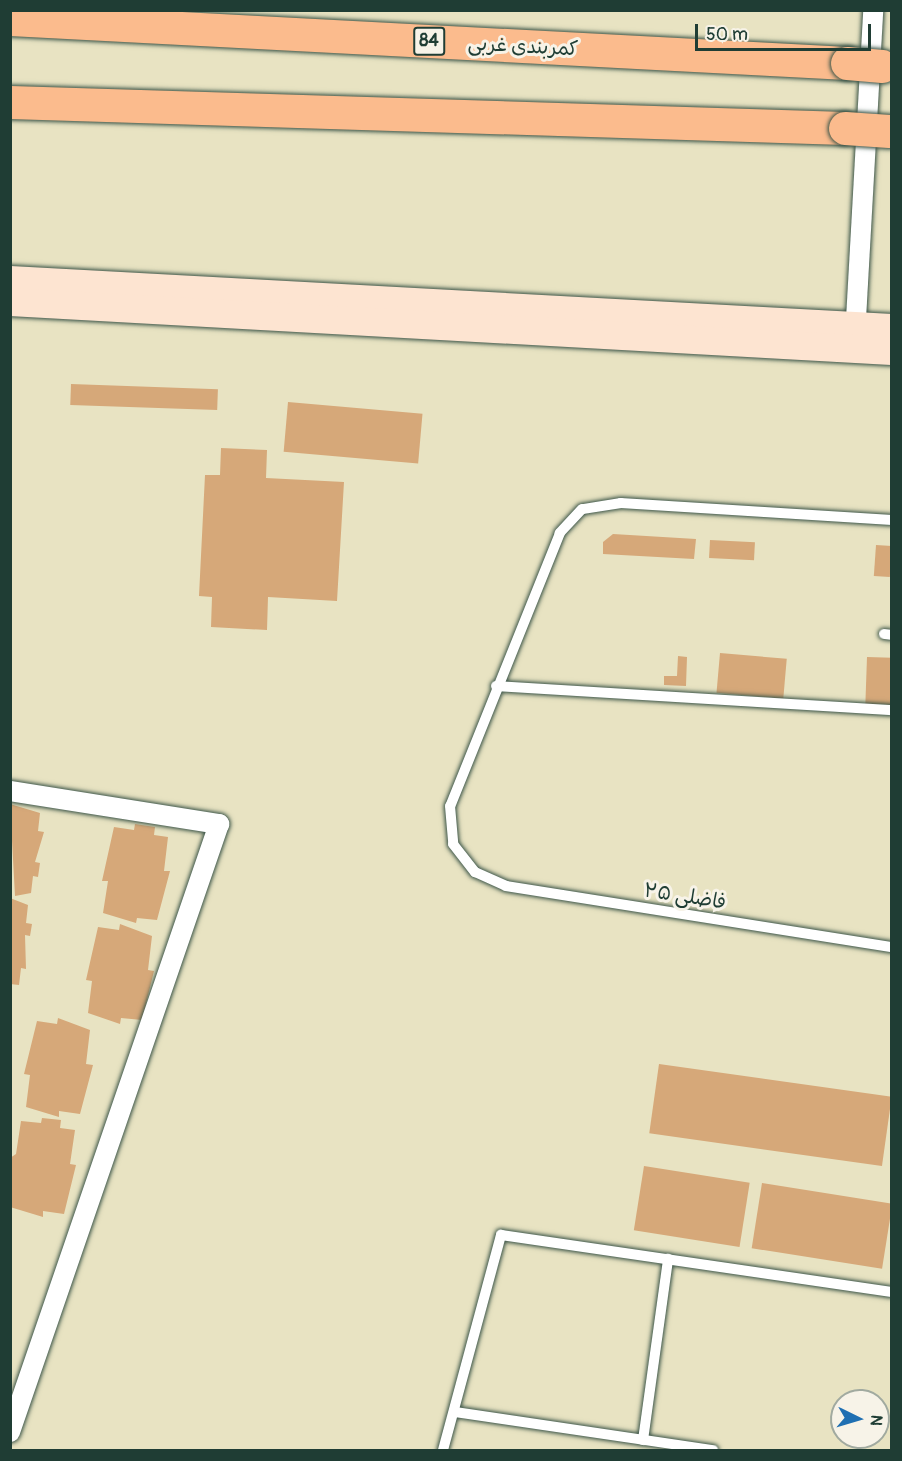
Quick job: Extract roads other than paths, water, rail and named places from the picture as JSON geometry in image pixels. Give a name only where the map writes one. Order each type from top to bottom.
[{"type":"highway","name":"کمربندی غربی","points":[[10,20],[887,66]]},
{"type":"highway","points":[[10,102],[890,131]]},
{"type":"street","points":[[855,338],[873,10]]},
{"type":"street","points":[[10,280],[855,338],[891,351]]},
{"type":"street","points":[[10,302],[855,338],[891,328]]},
{"type":"street","points":[[10,790],[219,824],[10,1432]]},
{"type":"lane","points":[[891,520],[621,503],[582,509],[560,532],[496,686],[891,710]]},
{"type":"lane","name":"فاضلی ۲۵","points":[[496,686],[450,806],[453,844],[475,872],[506,886],[891,947]]},
{"type":"lane","points":[[443,1450],[501,1235],[891,1292]]},
{"type":"lane","points":[[643,1440],[668,1259]]},
{"type":"lane","points":[[455,1412],[713,1450]]}]
